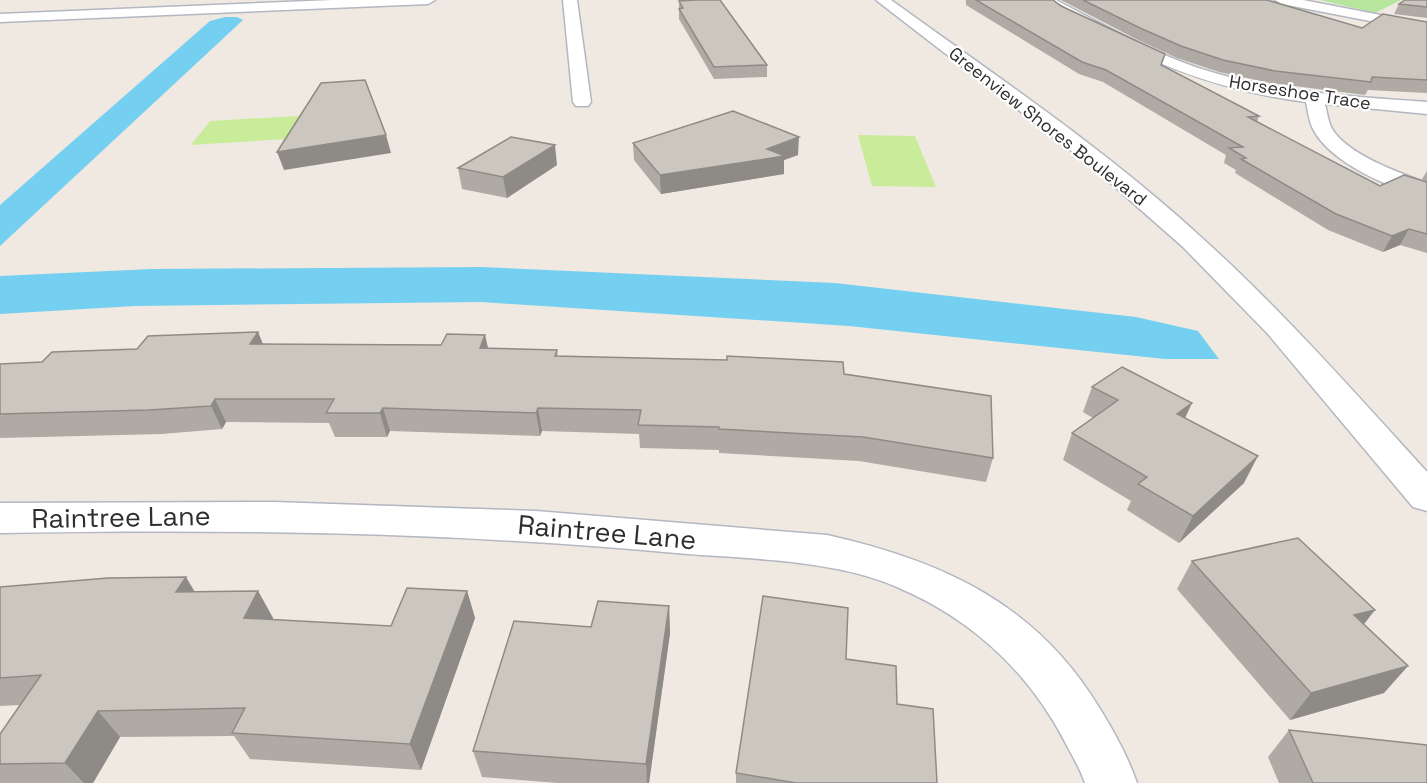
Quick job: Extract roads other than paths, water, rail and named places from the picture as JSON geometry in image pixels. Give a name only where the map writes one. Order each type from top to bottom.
[{"type":"street","points":[[0,18],[428,0]]},
{"type":"street","points":[[570,0],[582,102]]},
{"type":"street","name":"Greenview Shores Boulevard","points":[[883,0],[1100,162],[1192,242],[1279,328],[1427,497]]},
{"type":"street","name":"Horseshoe Trace","points":[[1046,0],[1178,66],[1229,82],[1314,98],[1427,108]]},
{"type":"street","points":[[1282,0],[1427,28]]},
{"type":"street","points":[[1355,26],[1371,19]]},
{"type":"street","points":[[1314,98],[1324,132],[1337,145],[1383,173],[1427,191]]},
{"type":"street","name":"Raintree Lane","points":[[0,518],[220,515],[438,521],[559,528],[827,551],[867,558],[905,570],[944,588],[980,611],[1015,639],[1048,672],[1077,711],[1112,783]]},
{"type":"water","points":[[237,17],[243,20],[0,246],[0,205],[210,21]]},
{"type":"water","points":[[482,267],[835,283],[1136,317],[1198,331],[1219,359],[1165,359],[849,326],[481,302],[135,306],[0,314],[0,276],[152,269]]}]
